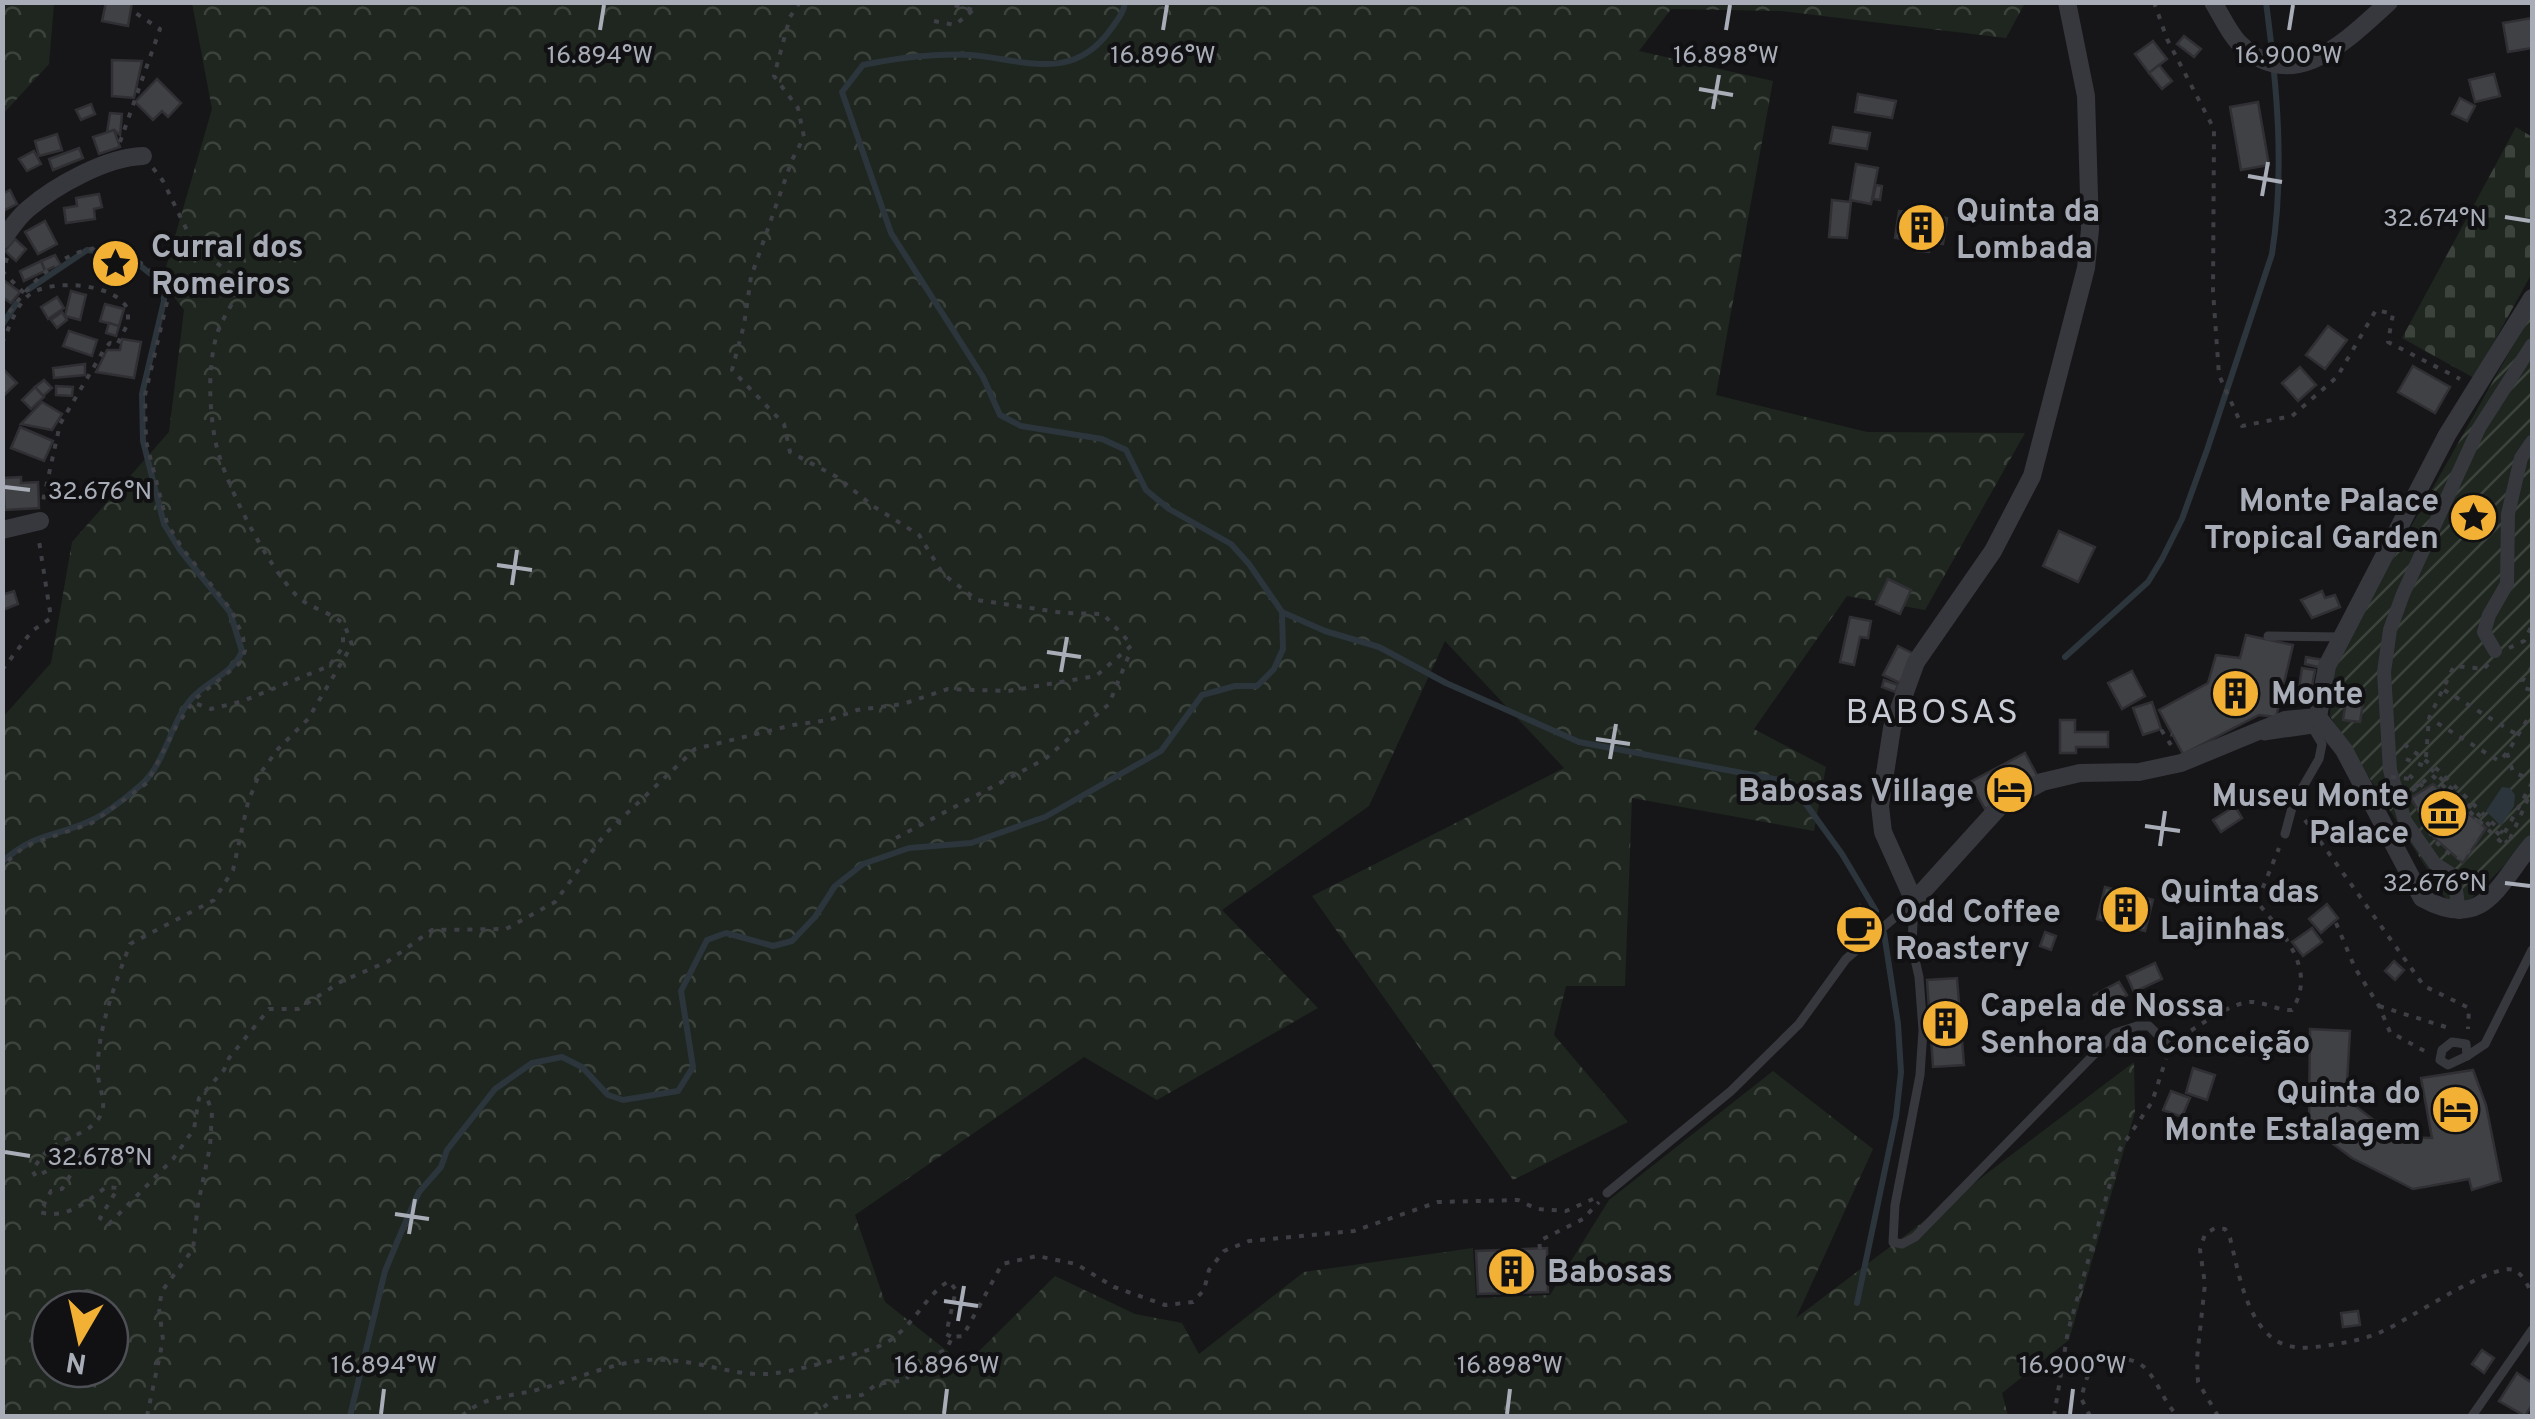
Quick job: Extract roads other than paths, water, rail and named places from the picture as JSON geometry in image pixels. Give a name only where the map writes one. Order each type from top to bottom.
[{"type":"street","points":[[2067,2],[2086,96],[2090,229],[2086,268],[2032,476],[1993,551],[1916,662],[1892,728],[1880,806],[1884,832],[1914,900],[2002,804],[2042,782],[2080,772],[2139,772],[2181,763],[2285,720],[2318,717]]},
{"type":"street","points":[[2213,2],[2236,40],[2261,62],[2286,67],[2308,63],[2323,54],[2355,33],[2389,2]]},
{"type":"street","points":[[2,240],[28,209],[106,162],[138,156]]},
{"type":"street","points":[[2532,298],[2447,434],[2326,666],[2318,717],[2344,750],[2422,898],[2459,912],[2482,906],[2532,844]]},
{"type":"street","points":[[2459,912],[2454,876],[2435,864],[2405,821],[2388,753],[2384,672],[2390,630],[2403,594],[2479,428],[2532,345]]},
{"type":"street","points":[[2498,652],[2484,632],[2507,584],[2508,514],[2521,458],[2532,442]]},
{"type":"street","points":[[2,530],[40,521]]},
{"type":"lane","points":[[2268,636],[2342,637]]},
{"type":"lane","points":[[2236,742],[2314,729],[2322,744],[2319,759],[2293,804],[2285,834]]},
{"type":"lane","points":[[1914,900],[1912,946],[1924,1030],[1892,1242],[1902,1244],[1914,1237],[2115,1034],[2149,1026],[2167,1044]]},
{"type":"lane","points":[[1607,1193],[1731,1092],[1799,1024],[1846,959],[1914,900]]},
{"type":"lane","points":[[2467,1056],[2466,1044],[2452,1042],[2442,1050],[2440,1060],[2448,1065],[2467,1056],[2485,1044],[2532,950]]},
{"type":"lane","points":[[2472,1416],[2532,1330]]},
{"type":"waterway","points":[[350,1416],[385,1271],[403,1228],[419,1192],[495,1089],[532,1063],[562,1057],[582,1067],[608,1095],[623,1100],[678,1091],[693,1067],[681,991],[707,940],[726,933],[773,946],[792,941],[815,917],[835,886],[863,864],[909,848],[971,843],[1045,817],[1161,751],[1202,695],[1235,686],[1257,686],[1274,669],[1283,649],[1282,612],[1231,544],[1169,509],[1146,490],[1126,450],[1102,439],[1021,426],[1000,415],[983,377],[891,233],[842,92],[863,65],[903,58],[957,55],[1046,64],[1080,57],[1111,29],[1125,2]]},
{"type":"waterway","points":[[2065,657],[2148,582],[2162,559],[2182,519],[2207,450],[2272,254],[2278,128],[2266,2]]},
{"type":"waterway","points":[[2,862],[36,840],[98,817],[142,784],[157,765],[192,698],[227,671],[242,651],[230,612],[164,524],[143,441],[142,394],[164,301],[158,280],[127,255],[87,250],[29,289]]},
{"type":"waterway","points":[[2,325],[16,304]]},
{"type":"waterway","points":[[1282,612],[1325,631],[1379,647],[1446,683],[1579,742],[1790,782],[1842,854],[1876,911]]},
{"type":"waterway","points":[[1857,1303],[1896,1117],[1901,1072],[1884,933]]},
{"type":"place","name":"Quinta da Lombada","points":[[1921,228]]},
{"type":"place","name":"Curral dos Romeiros","points":[[116,264]]},
{"type":"place","name":"Monte Palace Tropical Garden","points":[[2474,518]]},
{"type":"place","name":"Monte","points":[[2236,693]]},
{"type":"place","name":"Babosas Village","points":[[2009,790]]},
{"type":"place","name":"Museu Monte Palace","points":[[2444,813]]},
{"type":"place","name":"Quinta das Lajinhas","points":[[2125,909]]},
{"type":"place","name":"Odd Coffee Roastery","points":[[1860,929]]},
{"type":"place","name":"Capela de Nossa Senhora da Conceição","points":[[1945,1023]]},
{"type":"place","name":"Quinta do Monte Estalagem","points":[[2456,1110]]},
{"type":"place","name":"Babosas","points":[[1512,1271]]},
{"type":"district","name":"BABOSAS","points":[[1933,711]]}]
